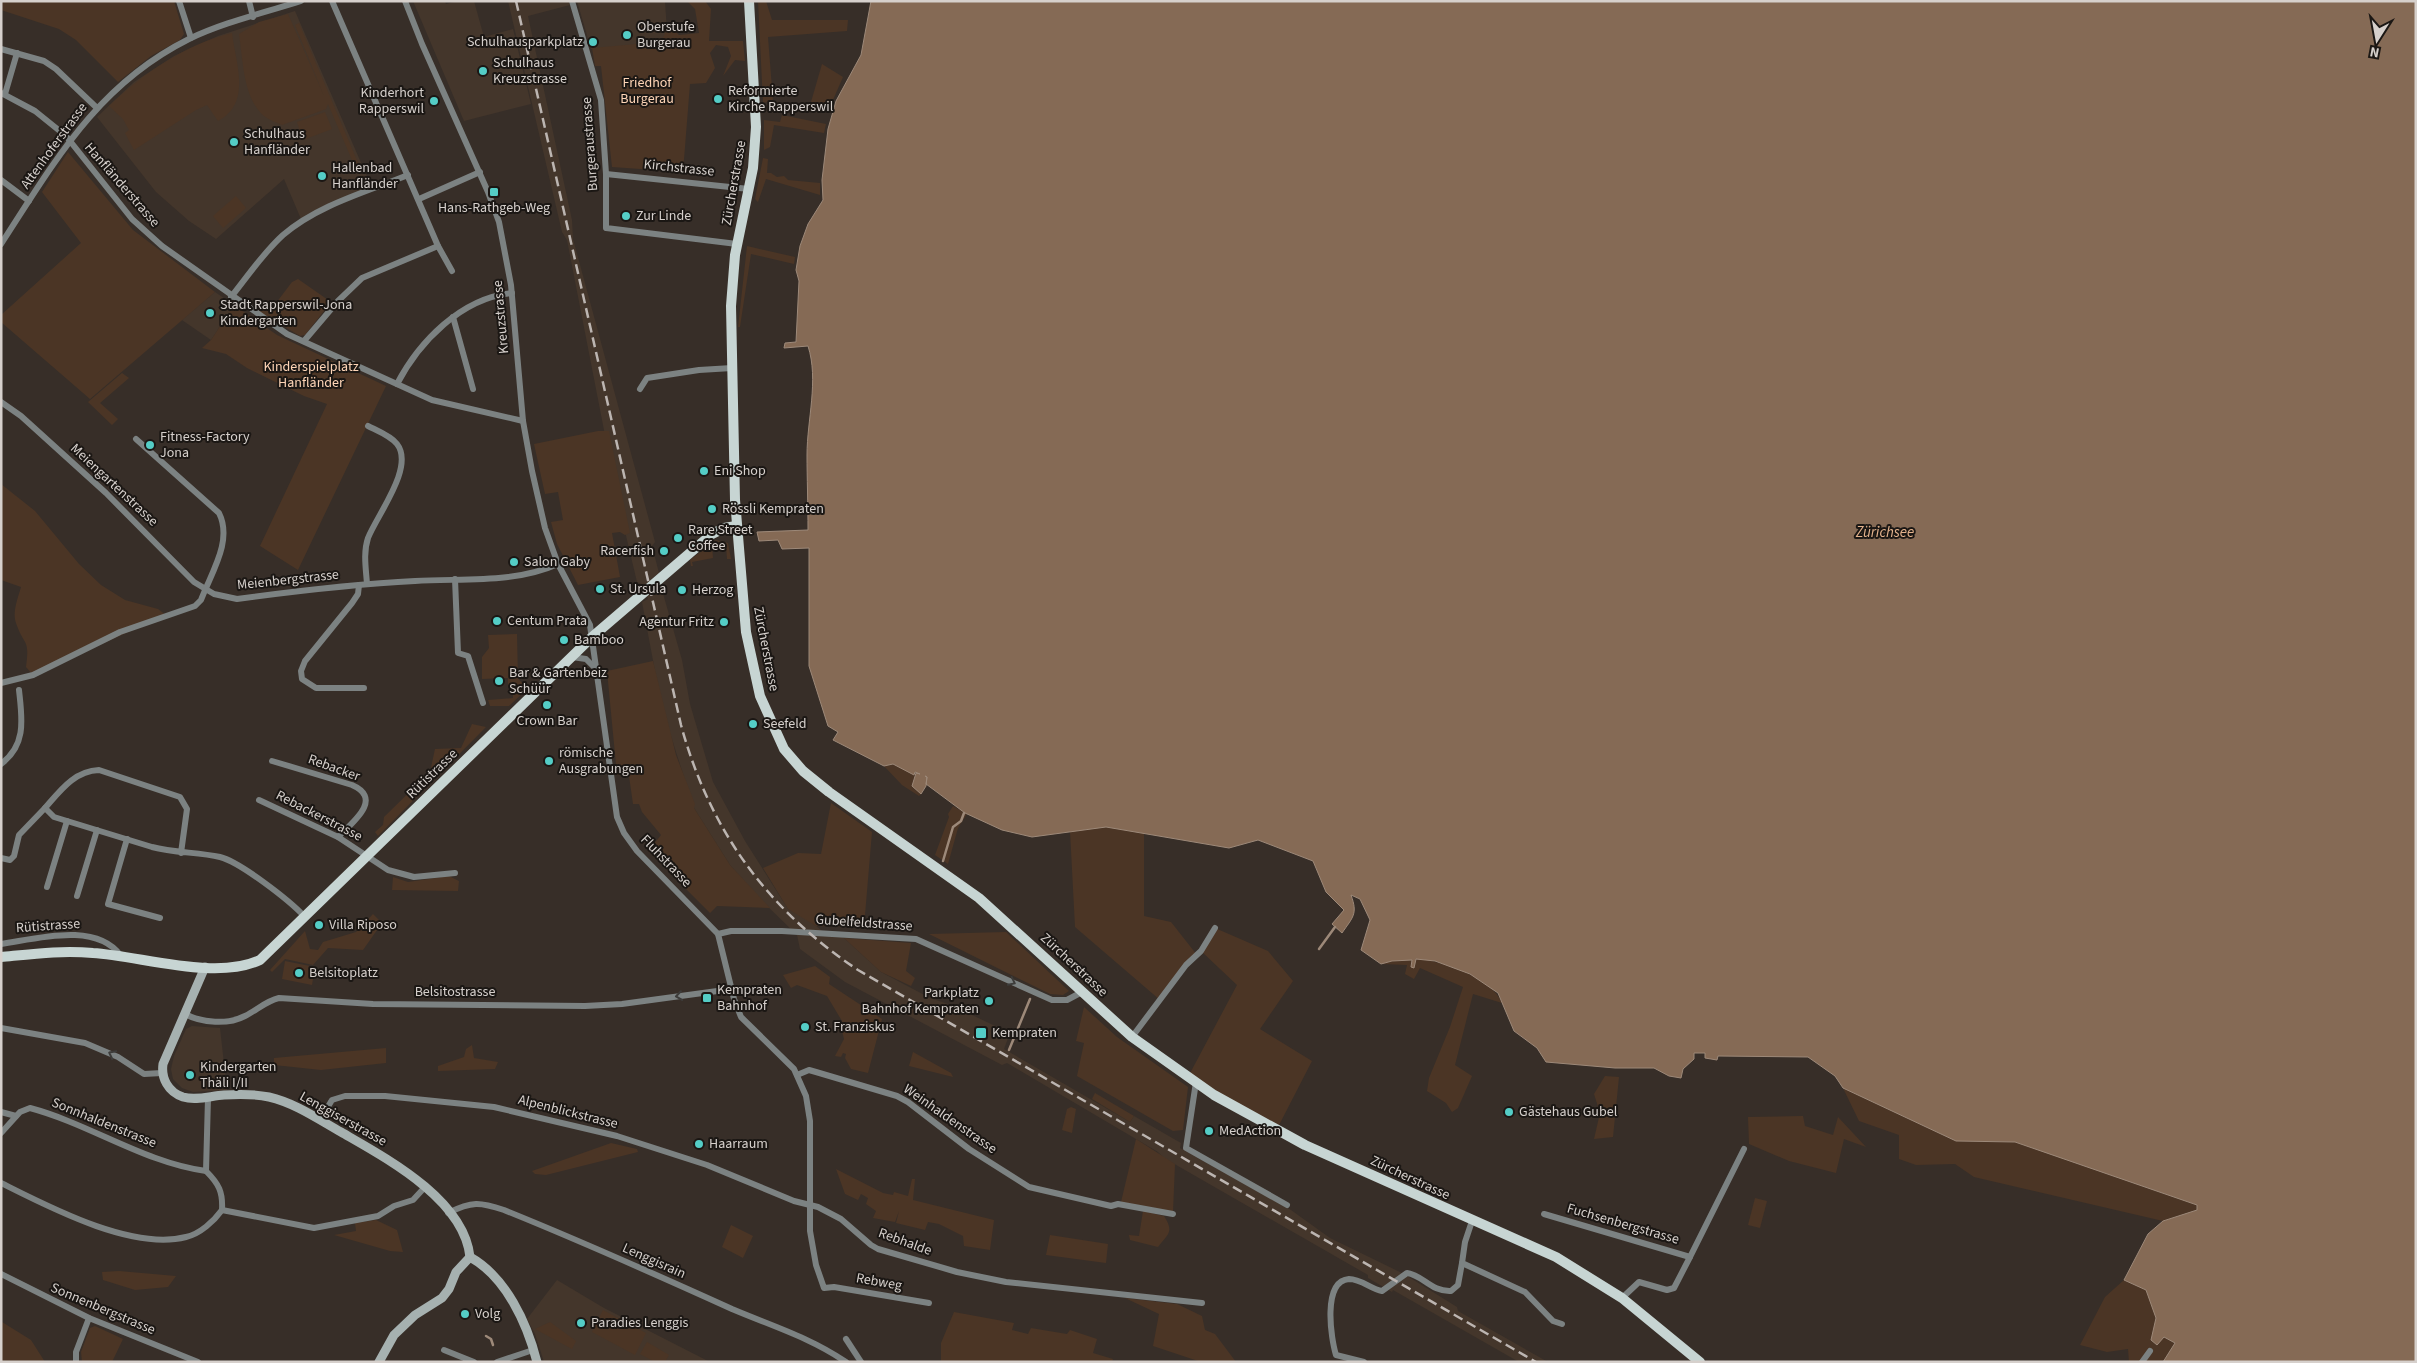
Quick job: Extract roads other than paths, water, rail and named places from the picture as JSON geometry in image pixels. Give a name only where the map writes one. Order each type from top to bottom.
[{"type":"main road","name":"Zürcherstrasse","points":[[749,1],[756,127],[749,188],[737,244],[731,306],[736,526],[746,632],[758,689],[771,724],[784,748],[803,771],[829,792],[979,898],[1132,1036],[1196,1082],[1276,1131],[1556,1258],[1622,1298],[1700,1362]]},
{"type":"main road","name":"Rütistrasse","points":[[1,957],[65,952],[121,956],[165,964],[236,968],[260,960],[592,637],[712,534],[736,526]]},
{"type":"street","points":[[179,1],[191,38]]},
{"type":"street","points":[[249,1],[253,17]]},
{"type":"street","name":"Attenhoferstrasse","points":[[1,244],[69,141],[96,108],[120,84],[154,59],[191,38],[301,1]]},
{"type":"street","points":[[332,1],[438,246],[452,271]]},
{"type":"street","name":"Kreuzstrasse","points":[[406,1],[422,44],[480,172],[499,222],[512,293],[523,421],[544,528],[558,564],[585,613],[592,637]]},
{"type":"street","name":"Burgeraustrasse","points":[[572,1],[601,100],[606,174],[606,228],[737,244]]},
{"type":"street","points":[[1,49],[44,61],[56,69],[96,108]]},
{"type":"street","name":"Hanfländerstrasse","points":[[17,53],[3,94],[35,110],[69,141],[140,228],[231,297],[288,334],[397,384],[447,405],[523,421]]},
{"type":"street","points":[[419,199],[480,172]]},
{"type":"street","name":"Kirchstrasse","points":[[606,174],[749,188]]},
{"type":"street","points":[[231,297],[266,252],[298,224],[322,210],[408,175]]},
{"type":"street","points":[[1,180],[29,201]]},
{"type":"street","points":[[304,341],[338,301],[362,278],[438,246]]},
{"type":"street","points":[[397,384],[412,360],[438,328],[469,307],[503,294],[512,293]]},
{"type":"street","points":[[453,317],[473,389]]},
{"type":"street","points":[[640,389],[647,378],[699,370],[732,368]]},
{"type":"street","name":"Meiengartenstrasse","points":[[1,402],[21,416],[106,493],[194,582],[205,589]]},
{"type":"street","points":[[366,584],[365,552],[368,538],[402,469],[402,454],[397,444],[368,426]]},
{"type":"street","points":[[1,683],[32,675],[120,632],[195,606],[201,600],[220,553],[225,534],[224,523],[219,512],[136,439]]},
{"type":"street","name":"Meienbergstrasse","points":[[205,589],[223,597],[237,600],[366,584],[515,576],[558,564]]},
{"type":"street","points":[[455,579],[458,653],[468,656],[483,703]]},
{"type":"street","points":[[359,585],[358,594],[352,604],[304,661],[301,671],[302,679],[316,688],[364,688]]},
{"type":"street","name":"Fluhstrasse","points":[[592,637],[617,817],[624,832],[637,851],[718,934]]},
{"type":"street","points":[[572,657],[586,659],[596,669]]},
{"type":"street","points":[[1,764],[19,745],[23,725],[19,690]]},
{"type":"street","name":"Rebacker","points":[[272,761],[353,786],[363,793],[365,799],[364,809],[338,836]]},
{"type":"street","points":[[1,858],[12,859],[19,835],[70,781],[92,770],[108,773],[180,797],[187,809],[181,853]]},
{"type":"street","name":"Rebackerstrasse","points":[[259,800],[338,836],[383,868],[410,877],[455,873]]},
{"type":"street","points":[[45,808],[54,816],[66,821],[126,839],[181,853],[219,857],[239,864],[304,916]]},
{"type":"street","points":[[47,887],[66,821]]},
{"type":"street","points":[[77,896],[96,830]]},
{"type":"street","points":[[126,839],[108,904],[160,918]]},
{"type":"street","points":[[1132,1036],[1186,965],[1201,952],[1215,928]]},
{"type":"street","name":"Gubelfeldstrasse","points":[[718,934],[731,931],[823,932],[916,939],[968,960],[1052,1000],[1073,999],[1082,992]]},
{"type":"street","points":[[718,934],[734,999],[741,1017],[786,1059],[797,1075],[809,1106],[810,1205]]},
{"type":"street","name":"Rütistrasse","points":[[1,944],[83,936],[116,948],[121,956]]},
{"type":"street","points":[[1,1028],[84,1043],[118,1057],[144,1074],[162,1073],[165,1056],[205,967]]},
{"type":"street","name":"Belsitostrasse","points":[[185,1014],[203,1021],[234,1020],[245,1016],[269,1000],[279,998],[373,1004],[585,1006],[661,999],[732,989]]},
{"type":"street","name":"Weinhaldenstrasse","points":[[797,1075],[809,1070],[897,1096],[908,1102],[968,1149],[1029,1187],[1111,1206],[1118,1204],[1173,1214]]},
{"type":"street","name":"Lenggiserstrasse","points":[[162,1073],[168,1086],[175,1093],[184,1097],[208,1098],[247,1095],[282,1101],[320,1120],[393,1162],[426,1187],[448,1213],[467,1238],[470,1257]]},
{"type":"street","points":[[1196,1082],[1186,1148],[1287,1205]]},
{"type":"street","name":"Alpenblickstrasse","points":[[320,1120],[332,1100],[345,1096],[385,1096],[494,1107],[617,1136],[691,1160],[794,1201],[810,1205]]},
{"type":"street","points":[[1,1183],[82,1220],[145,1238],[191,1236],[207,1226],[222,1210],[222,1193],[217,1182],[206,1171],[208,1098]]},
{"type":"street","name":"Sonnhaldenstrasse","points":[[16,1116],[26,1108],[43,1112],[177,1165],[206,1171]]},
{"type":"street","points":[[1,1112],[16,1116],[1,1133]]},
{"type":"street","points":[[1690,1257],[1744,1149]]},
{"type":"street","points":[[222,1210],[314,1228],[378,1216],[394,1206],[413,1200],[426,1187]]},
{"type":"street","name":"Lenggisrain","points":[[448,1213],[468,1204],[482,1202],[504,1210],[744,1314],[787,1329],[821,1345],[846,1362]]},
{"type":"street","name":"Rebweg","points":[[810,1205],[812,1248],[824,1288],[834,1287],[928,1303]]},
{"type":"street","name":"Rebhalde","points":[[810,1205],[841,1219],[870,1245],[878,1249],[956,1272],[1006,1282],[1202,1302]]},
{"type":"street","name":"Fuchsenbergstrasse","points":[[1544,1214],[1690,1257],[1674,1288],[1668,1290],[1639,1282],[1622,1298]]},
{"type":"street","points":[[1364,1362],[1336,1355],[1332,1343],[1331,1301],[1336,1288],[1342,1282],[1349,1279],[1377,1291],[1389,1288],[1401,1276],[1411,1274],[1430,1287],[1451,1291],[1456,1289],[1465,1242],[1472,1221]]},
{"type":"street","points":[[380,1362],[394,1335],[415,1315],[442,1298],[449,1289],[456,1272],[470,1257],[493,1274],[507,1294],[520,1317],[537,1362]]},
{"type":"street","points":[[1462,1263],[1525,1292],[1553,1321],[1562,1324]]},
{"type":"street","name":"Sonnenbergstrasse","points":[[1,1274],[89,1318],[198,1362]]},
{"type":"street","points":[[76,1362],[76,1352],[89,1318]]},
{"type":"street","points":[[846,1339],[861,1362]]},
{"type":"street","points":[[444,1350],[474,1362]]},
{"type":"street","points":[[496,1362],[533,1350]]},
{"type":"street","points":[[2142,1362],[2150,1351]]},
{"type":"water","name":"Zürichsee","points":[[871,1],[2416,1],[2416,1362],[2163,1362],[2175,1343],[2164,1337],[2157,1345],[2151,1340],[2156,1318],[2146,1290],[2124,1280],[2148,1234],[2163,1221],[2197,1210],[2197,1205],[2015,1142],[1956,1141],[1843,1088],[1835,1076],[1808,1057],[1718,1056],[1717,1060],[1705,1058],[1705,1053],[1694,1053],[1694,1059],[1683,1069],[1681,1078],[1669,1076],[1654,1068],[1615,1068],[1546,1062],[1537,1048],[1514,1031],[1498,993],[1470,974],[1435,961],[1416,959],[1414,968],[1411,967],[1412,960],[1392,961],[1381,964],[1361,950],[1370,920],[1360,899],[1351,895],[1354,911],[1342,933],[1332,924],[1344,910],[1326,892],[1313,861],[1258,840],[1229,848],[1106,827],[1032,837],[1002,830],[965,813],[926,784],[921,794],[912,786],[916,773],[920,774],[915,772],[914,775],[893,764],[884,766],[833,740],[838,732],[828,726],[809,666],[809,548],[782,549],[778,540],[759,541],[757,532],[808,530],[807,442],[813,386],[811,359],[808,346],[784,348],[785,343],[796,342],[799,281],[796,270],[800,246],[808,224],[823,200],[822,180],[828,129],[836,101],[861,55]]},
{"type":"waterway","points":[[943,861],[953,827],[961,821],[964,813]]},
{"type":"waterway","points":[[1319,949],[1335,927]]},
{"type":"waterway","points":[[1009,1050],[1030,999]]},
{"type":"waterway","points":[[486,1336],[491,1339],[493,1345]]},
{"type":"railway","points":[[516,1],[681,725],[693,763],[708,799],[726,833],[746,864],[770,894],[796,921],[825,946],[858,970],[1536,1362]]},
{"type":"place","name":"Oberstufe Burgerau","points":[[627,35]]},
{"type":"place","name":"Schulhausparkplatz","points":[[593,42]]},
{"type":"place","name":"Schulhaus Kreuzstrasse","points":[[483,71]]},
{"type":"place","name":"Reformierte Kirche Rapperswil","points":[[718,99]]},
{"type":"place","name":"Kinderhort Rapperswil","points":[[434,101]]},
{"type":"place","name":"Schulhaus Hanfländer","points":[[234,142]]},
{"type":"place","name":"Hallenbad Hanfländer","points":[[322,176]]},
{"type":"place","name":"Hans-Rathgeb-Weg","points":[[494,192]]},
{"type":"place","name":"Zur Linde","points":[[626,216]]},
{"type":"place","name":"Stadt Rapperswil-Jona Kindergarten","points":[[210,313]]},
{"type":"place","name":"Fitness-Factory Jona","points":[[150,445]]},
{"type":"place","name":"Eni Shop","points":[[704,471]]},
{"type":"place","name":"Rössli Kempraten","points":[[712,509]]},
{"type":"place","name":"Rare Street Coffee","points":[[678,538]]},
{"type":"place","name":"Racerfish","points":[[664,551]]},
{"type":"place","name":"Salon Gaby","points":[[514,562]]},
{"type":"place","name":"St. Ursula","points":[[600,589]]},
{"type":"place","name":"Herzog","points":[[682,590]]},
{"type":"place","name":"Centum Prata","points":[[497,621]]},
{"type":"place","name":"Agentur Fritz","points":[[724,622]]},
{"type":"place","name":"Bamboo","points":[[564,640]]},
{"type":"place","name":"Bar & Gartenbeiz Schüür","points":[[499,681]]},
{"type":"place","name":"Crown Bar","points":[[547,705]]},
{"type":"place","name":"Seefeld","points":[[753,724]]},
{"type":"place","name":"römische Ausgrabungen","points":[[549,761]]},
{"type":"place","name":"Villa Riposo","points":[[319,925]]},
{"type":"place","name":"Belsitoplatz","points":[[299,973]]},
{"type":"place","name":"Kempraten Bahnhof","points":[[707,998]]},
{"type":"place","name":"Parkplatz Bahnhof Kempraten","points":[[989,1001]]},
{"type":"place","name":"St. Franziskus","points":[[805,1027]]},
{"type":"place","name":"Kempraten","points":[[981,1033]]},
{"type":"place","name":"Kindergarten Thäli I/II","points":[[190,1075]]},
{"type":"place","name":"Gästehaus Gubel","points":[[1509,1112]]},
{"type":"place","name":"MedAction","points":[[1209,1131]]},
{"type":"place","name":"Haarraum","points":[[699,1144]]},
{"type":"place","name":"Volg","points":[[465,1314]]},
{"type":"place","name":"Paradies Lenggis","points":[[581,1323]]},
{"type":"park label","name":"Friedhof Burgerau","points":[[647,92]]},
{"type":"park label","name":"Kinderspielplatz Hanfländer","points":[[311,376]]}]
